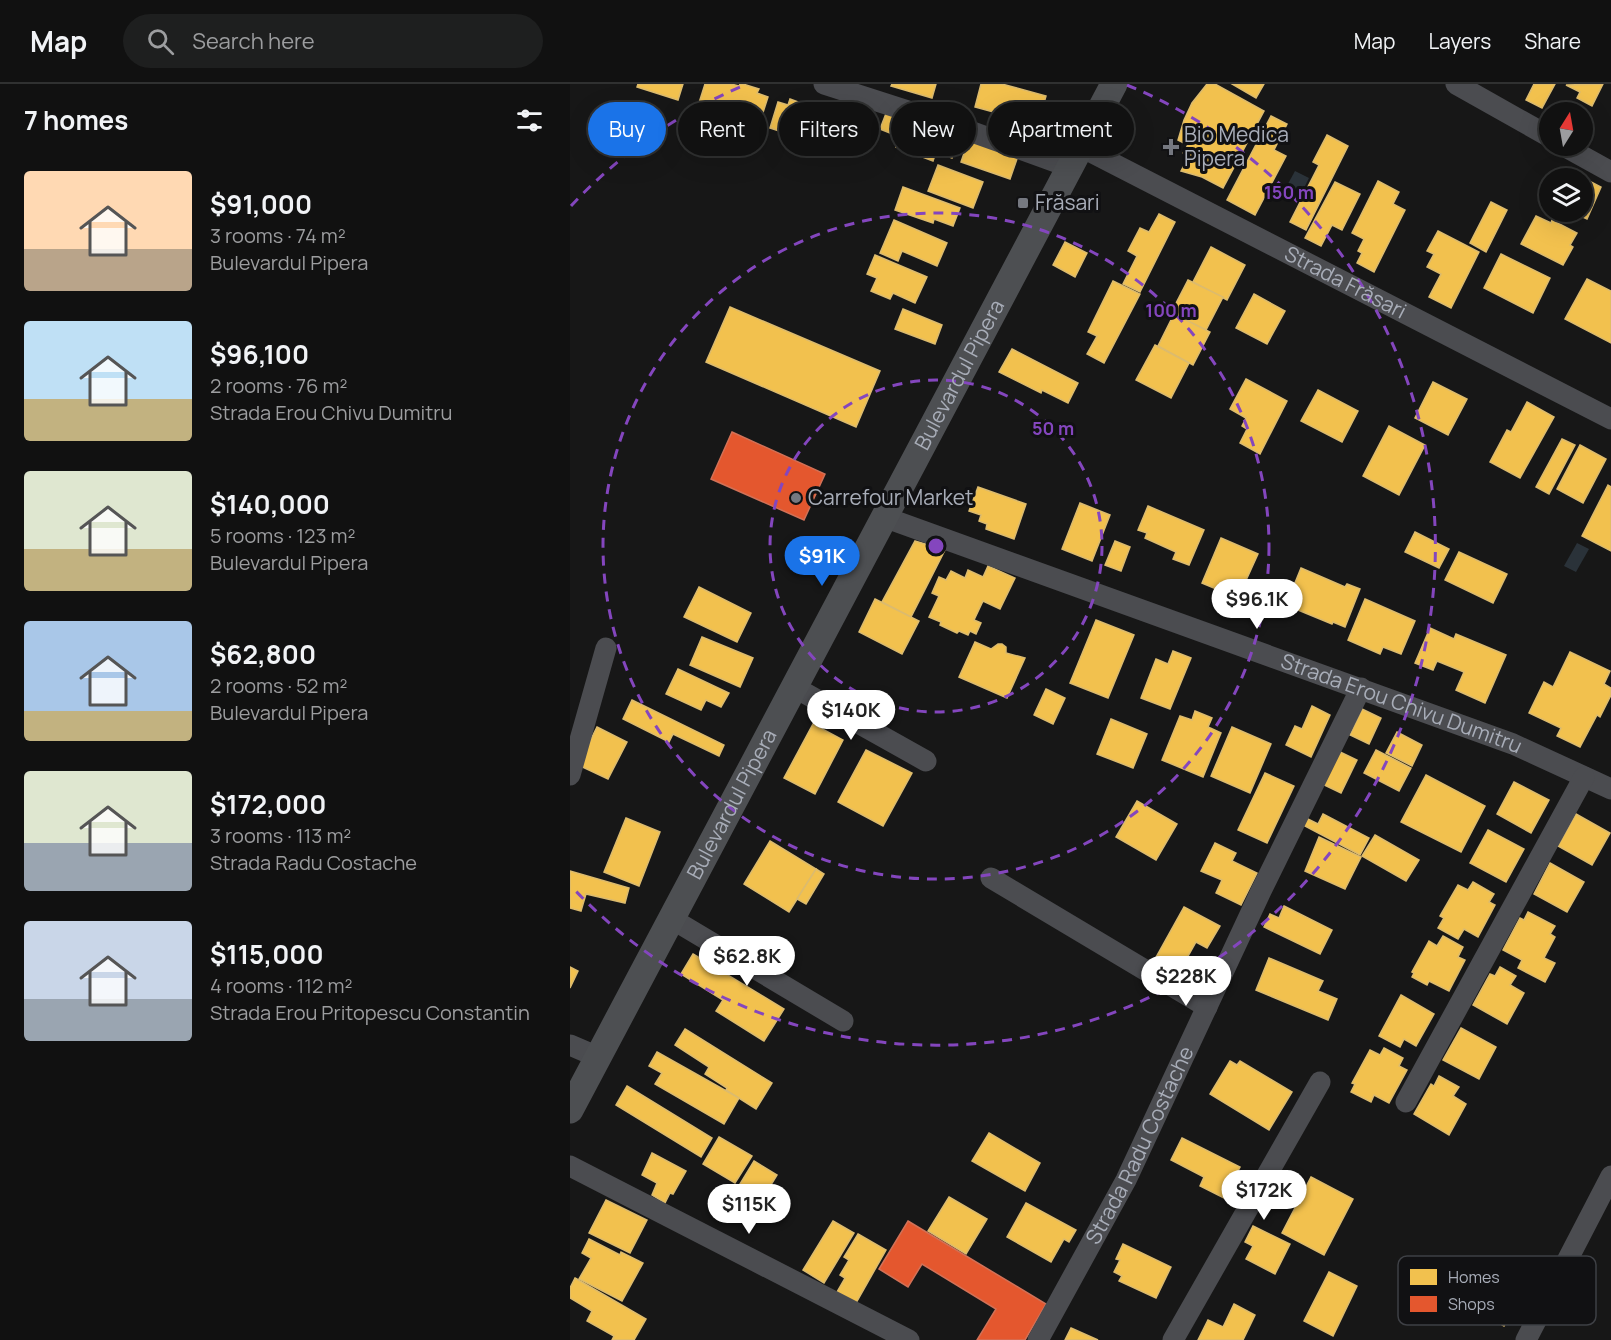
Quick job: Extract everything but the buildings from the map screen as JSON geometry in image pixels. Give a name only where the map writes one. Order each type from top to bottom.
[{"type":"main road","name":"Bulevardul Pipera","points":[[570,1110],[1114,84]]},
{"type":"street","name":"Strada Frăsari","points":[[824,84],[983,135],[1075,157],[1611,418]]},
{"type":"street","points":[[1456,84],[1539,131]]},
{"type":"street","points":[[1582,156],[1611,172]]},
{"type":"street","name":"Strada Erou Chivu Dumitru","points":[[884,517],[1513,744],[1611,789]]},
{"type":"street","points":[[570,775],[606,648]]},
{"type":"street","points":[[794,687],[926,761]]},
{"type":"street","name":"Strada Radu Costache","points":[[1038,1340],[1126,1180],[1361,688]]},
{"type":"street","points":[[1406,1101],[1584,777]]},
{"type":"street","points":[[991,878],[1207,1007]]},
{"type":"street","points":[[672,918],[843,1021]]},
{"type":"street","points":[[570,1045],[598,1057]]},
{"type":"street","points":[[1173,1340],[1320,1082]]},
{"type":"street","points":[[570,1166],[909,1340]]},
{"type":"street","points":[[1570,1256],[1611,1176]]},
{"type":"street","points":[[1526,1340],[1534,1325]]},
{"type":"shaded area","points":[[1295,171],[1309,178],[1298,200],[1283,193]]},
{"type":"shaded area","points":[[1577,543],[1589,549],[1576,572],[1564,566]]},
{"type":"place","name":"Bio Medica Pipera","points":[[1171,147]]},
{"type":"place","name":"Frăsari","points":[[1023,203]]},
{"type":"place","name":"Carrefour Market","points":[[796,498]]}]
